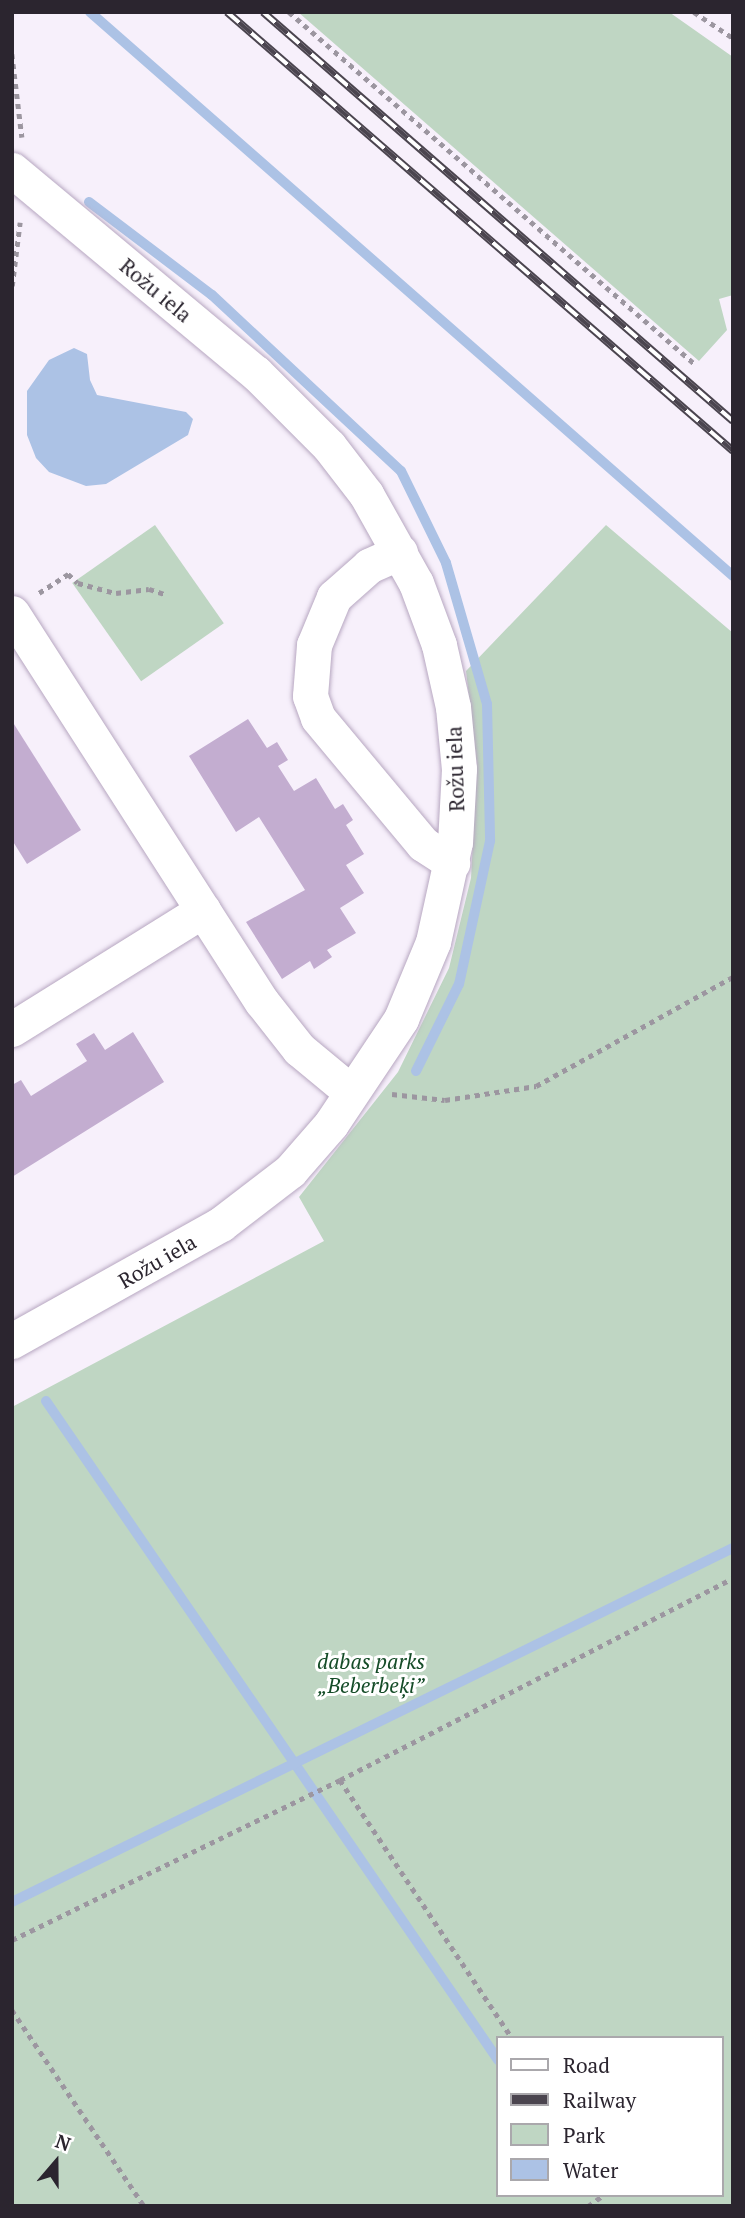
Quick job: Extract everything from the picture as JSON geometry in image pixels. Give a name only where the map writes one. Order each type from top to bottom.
[{"type":"street","name":"Rožu iela","points":[[12,1341],[171,1255],[264,1193],[313,1147],[380,1055],[419,981],[442,913],[452,863],[458,790],[453,707],[439,645],[400,551],[366,494],[294,409],[18,175]]},
{"type":"street","points":[[400,551],[369,566],[334,597],[314,645],[310,696],[318,718],[422,844],[452,863]]},
{"type":"street","points":[[23,604],[202,910],[284,1030],[323,1071],[351,1092]]},
{"type":"street","points":[[12,1030],[202,910]]},
{"type":"path","points":[[289,12],[696,365]]},
{"type":"path","points":[[694,12],[733,38]]},
{"type":"path","points":[[12,54],[22,129],[12,286]]},
{"type":"path","points":[[23,604],[68,574],[78,583],[116,593],[149,589],[167,596]]},
{"type":"path","points":[[351,1092],[445,1100],[536,1086],[733,977]]},
{"type":"path","points":[[12,1940],[340,1780],[733,1578]]},
{"type":"path","points":[[340,1780],[511,2036]]},
{"type":"path","points":[[12,2010],[144,2206]]},
{"type":"green space","points":[[298,12],[669,12],[733,57],[733,295],[719,299],[727,330],[699,361]]},
{"type":"green space","points":[[155,525],[224,623],[141,681],[72,583]]},
{"type":"green space","name":"dabas parks „Beberbeķi”","points":[[606,525],[733,633],[733,2206],[12,2206],[12,1407],[324,1241],[299,1197],[398,1072],[449,968],[471,878],[477,765],[466,671]]},
{"type":"water","points":[[74,348],[87,354],[90,380],[97,395],[186,412],[193,419],[188,435],[106,484],[86,486],[49,472],[36,458],[27,435],[27,391],[49,360]]},
{"type":"building","points":[[248,719],[267,748],[277,742],[288,760],[278,766],[294,791],[316,778],[335,809],[343,804],[353,820],[346,825],[364,854],[346,865],[364,893],[340,908],[356,933],[327,950],[332,957],[314,969],[310,961],[282,979],[246,922],[305,890],[259,817],[236,832],[189,756]]},
{"type":"building","points":[[12,721],[81,830],[27,864],[12,840]]},
{"type":"building","points":[[133,1032],[164,1082],[12,1177],[12,1085],[21,1080],[31,1096],[87,1061],[76,1044],[94,1033],[105,1050]]},
{"type":"waterway","points":[[90,12],[733,576]]},
{"type":"waterway","points":[[89,202],[212,295],[401,471],[446,563],[487,704],[490,841],[459,984],[416,1071]]},
{"type":"waterway","points":[[46,1401],[496,2057]]},
{"type":"waterway","points":[[12,1902],[733,1548]]},
{"type":"railway","points":[[227,12],[733,451]]},
{"type":"railway","points":[[263,12],[733,421]]}]
